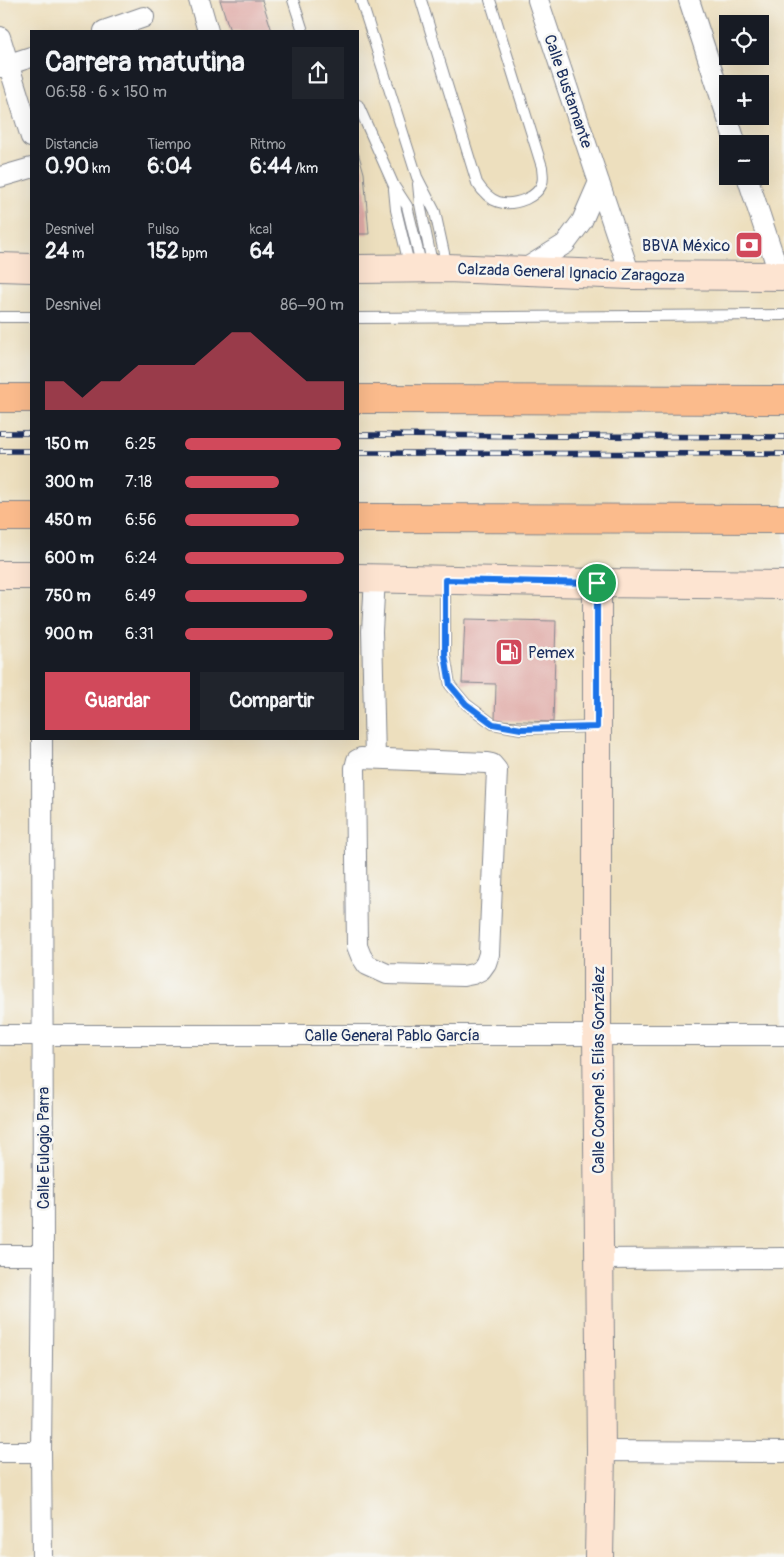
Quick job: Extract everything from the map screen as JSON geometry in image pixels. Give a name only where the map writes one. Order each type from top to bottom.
[{"type":"highway","points":[[0,398],[30,398]]},
{"type":"highway","points":[[359,399],[784,400]]},
{"type":"highway","points":[[0,516],[30,517]]},
{"type":"highway","points":[[359,518],[784,519]]},
{"type":"street","points":[[199,0],[208,30]]},
{"type":"street","name":"Calle Bustamante","points":[[538,0],[630,275]]},
{"type":"street","points":[[688,0],[733,135]]},
{"type":"street","points":[[107,30],[144,17]]},
{"type":"street","points":[[0,37],[4,66],[30,134]]},
{"type":"street","points":[[4,66],[30,56]]},
{"type":"street","points":[[0,177],[30,168]]},
{"type":"street","points":[[523,270],[565,244],[582,221],[599,182]]},
{"type":"street","points":[[750,185],[782,276]]},
{"type":"street","points":[[0,267],[30,268]]},
{"type":"street","name":"Calzada General Ignacio Zaragoza","points":[[359,269],[428,268],[630,275],[782,276]]},
{"type":"street","points":[[0,575],[30,575]]},
{"type":"street","points":[[376,758],[372,631],[366,578],[784,585]]},
{"type":"street","name":"Calle Coronel S. Elías González","points":[[597,583],[597,1034],[601,1451],[599,1557]]},
{"type":"street","name":"Calle Eulogio Parra","points":[[42,740],[42,1557]]},
{"type":"street","points":[[361,758],[376,758],[487,763],[492,764],[497,770],[490,954],[481,970],[473,974],[464,976],[387,974],[367,965],[361,956],[357,946],[355,768],[357,760],[361,758]]},
{"type":"street","name":"Calle General Pablo García","points":[[0,1036],[784,1034]]},
{"type":"street","points":[[0,1255],[43,1255]]},
{"type":"street","points":[[600,1258],[784,1258]]},
{"type":"street","points":[[601,1451],[784,1452]]},
{"type":"street","points":[[0,1452],[41,1452]]},
{"type":"lane","points":[[293,0],[303,30]]},
{"type":"lane","points":[[361,0],[417,177],[434,212],[428,268]]},
{"type":"lane","points":[[421,0],[477,183],[484,194],[493,200],[504,204],[515,203],[534,195],[542,183],[542,167],[490,0]]},
{"type":"lane","points":[[359,107],[394,186],[406,206],[428,268]]},
{"type":"lane","points":[[359,318],[784,315]]},
{"type":"lane","points":[[0,317],[30,318]]},
{"type":"lane","points":[[445,580],[445,655],[448,677],[450,685],[466,704],[493,724],[521,729],[597,727]]},
{"type":"building","points":[[220,0],[262,0],[272,30],[230,30]]},
{"type":"building","points":[[359,156],[364,173],[369,234],[359,234]]},
{"type":"building","name":"Pemex","points":[[465,619],[556,621],[553,722],[495,720],[496,684],[462,683]]},
{"type":"railway","points":[[0,433],[30,433]]},
{"type":"railway","points":[[359,435],[784,437]]},
{"type":"railway","points":[[0,451],[30,451]]},
{"type":"railway","points":[[359,453],[784,454]]},
{"type":"place","name":"BBVA México","points":[[749,245]]},
{"type":"place","name":"Pemex","points":[[509,652]]},
{"type":"route","points":[[445,580],[597,583],[597,727],[521,729],[493,724],[466,704],[450,685],[445,655],[445,580]]}]
